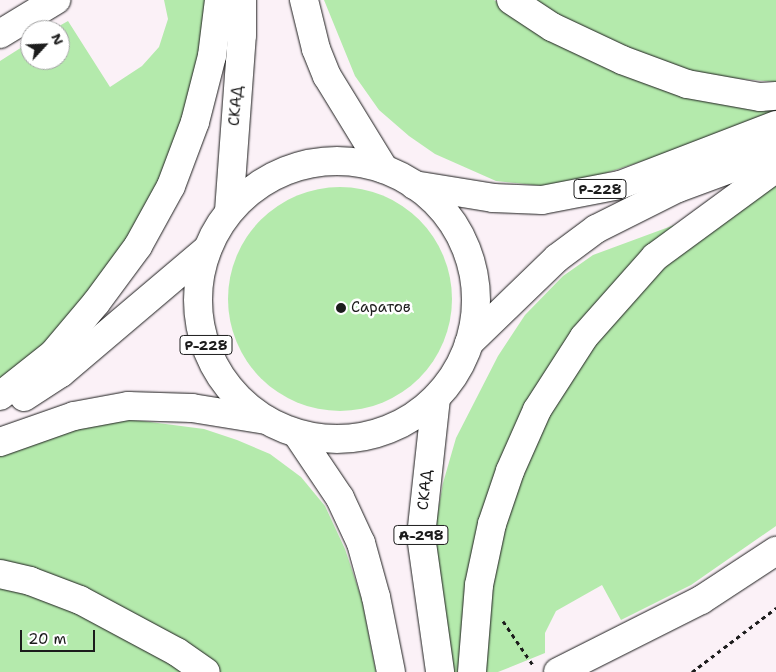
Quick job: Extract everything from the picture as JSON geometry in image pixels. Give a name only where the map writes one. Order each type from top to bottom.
[{"type":"main road","points":[[0,34],[56,0]]},
{"type":"main road","points":[[0,396],[53,354],[96,303],[138,246],[170,186],[195,122],[210,65],[218,0]]},
{"type":"main road","name":"СКАД","points":[[229,212],[242,35],[242,0]]},
{"type":"main road","points":[[304,0],[316,49],[327,76],[384,169]]},
{"type":"main road","points":[[511,0],[552,27],[622,60],[687,84],[760,97],[776,96]]},
{"type":"main road","name":"Р-228","points":[[414,185],[493,198],[542,200],[620,185],[776,125]]},
{"type":"main road","name":"Р-228","points":[[469,343],[557,258],[596,229],[678,188],[776,152]]},
{"type":"main road","name":"Р-228","points":[[344,161],[384,169],[414,185],[444,211],[464,245],[472,270],[476,303],[469,343],[456,372],[436,398],[417,414],[372,435],[322,439],[297,434],[266,420],[233,392],[209,356],[202,335],[198,299],[207,250],[229,212],[248,193],[293,168],[344,161]]},
{"type":"main road","points":[[472,672],[479,585],[492,524],[510,471],[537,410],[584,337],[654,257],[776,168]]},
{"type":"main road","points":[[0,412],[61,373],[207,250]]},
{"type":"main road","name":"СКАД","points":[[436,398],[421,536],[440,672]]},
{"type":"main road","points":[[0,442],[74,416],[128,406],[192,408],[266,420]]},
{"type":"main road","points":[[297,434],[340,498],[361,543],[376,597],[391,672]]},
{"type":"main road","points":[[566,669],[701,600],[776,551]]},
{"type":"main road","points":[[0,574],[30,581],[80,600],[178,652],[206,672]]},
{"type":"path","points":[[479,585],[537,672]]},
{"type":"path","points":[[692,672],[776,608]]},
{"type":"green space","points":[[164,0],[210,0],[187,123],[131,240],[44,347],[0,385],[0,61],[20,48],[20,70],[70,70],[70,24],[110,87],[142,66],[159,47],[168,19]]},
{"type":"green space","points":[[324,0],[494,0],[549,34],[776,102],[776,118],[572,184],[543,186],[496,181],[435,154],[409,136],[379,110],[355,76]]},
{"type":"green space","points":[[525,0],[776,0],[776,82],[688,74],[625,52]]},
{"type":"green space","points":[[776,185],[776,526],[691,585],[621,620],[602,585],[556,611],[545,633],[545,653],[498,672],[484,672],[490,586],[502,523],[546,415],[593,341],[662,265]]},
{"type":"green space","points":[[340,187],[362,189],[393,200],[411,212],[427,228],[439,246],[447,266],[452,299],[450,321],[439,352],[427,370],[411,386],[393,398],[373,406],[340,411],[318,409],[287,398],[269,386],[253,370],[241,352],[233,332],[228,299],[230,277],[241,246],[253,228],[269,212],[287,200],[307,192]]},
{"type":"green space","points":[[677,224],[649,251],[530,404],[464,672],[451,672],[436,583],[436,522],[443,483],[456,438],[498,356],[525,315],[563,276],[593,255]]},
{"type":"green space","points":[[127,419],[204,429],[237,440],[270,454],[301,477],[325,506],[345,549],[362,600],[376,672],[218,672],[0,565],[0,449],[77,426]]},
{"type":"green space","points":[[0,584],[77,609],[188,672],[0,672]]},
{"type":"place","name":"Саратов","points":[[341,308]]}]
